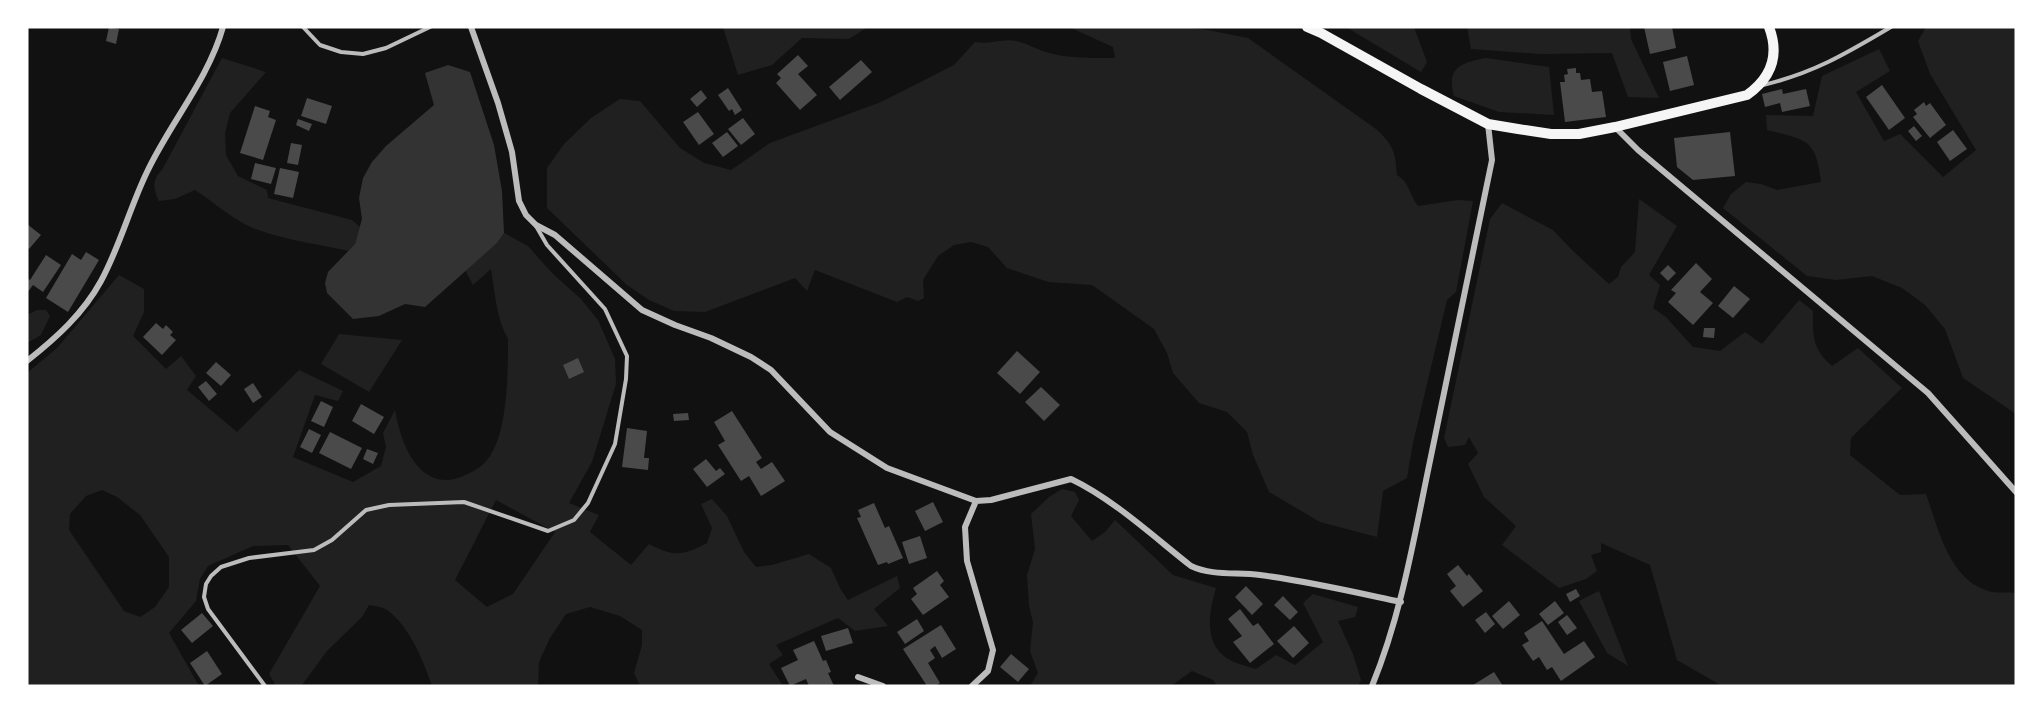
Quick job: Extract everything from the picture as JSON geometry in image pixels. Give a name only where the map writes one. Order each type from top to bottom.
[{"type":"main road","points":[[1307,27],[1321,30],[1421,89],[1488,124],[1551,134],[1580,134],[1615,128],[1747,95],[1767,76],[1774,54],[1774,38],[1769,27]]},
{"type":"street","points":[[27,361],[64,331],[100,283],[147,172],[216,51],[223,27]]},
{"type":"street","points":[[471,27],[498,103],[512,152],[519,201],[526,215],[536,225],[555,235],[642,310],[711,338],[751,357],[771,370],[830,432],[887,468],[976,501],[991,500],[1071,478],[1087,486],[1191,566],[1202,571],[1300,581],[1401,602]]},
{"type":"street","points":[[1372,686],[1384,657],[1401,602],[1492,160],[1488,124]]},
{"type":"street","points":[[1615,128],[1638,150],[1928,393],[2016,492]]},
{"type":"street","points":[[972,686],[988,671],[993,650],[967,561],[965,527],[976,501]]},
{"type":"street","points":[[858,677],[883,686]]},
{"type":"lane","points":[[303,27],[321,45],[341,52],[363,54],[386,48],[430,27]]},
{"type":"lane","points":[[1759,86],[1792,78],[1827,64],[1892,27]]},
{"type":"lane","points":[[265,686],[208,609],[204,597],[206,584],[221,567],[249,558],[314,550],[333,540],[366,510],[388,505],[464,502],[548,531],[574,520],[588,503],[615,444],[626,379],[627,356],[605,309],[547,245],[536,225]]},
{"type":"shaded area","points":[[723,27],[868,27],[849,39],[802,38],[772,65],[738,75]]},
{"type":"shaded area","points":[[1069,27],[1180,27],[1248,38],[1376,129],[1390,145],[1397,175],[1407,185],[1418,206],[1458,200],[1473,201],[1456,292],[1447,300],[1413,443],[1407,478],[1383,491],[1377,537],[1320,522],[1269,492],[1253,455],[1247,432],[1227,412],[1199,403],[1173,373],[1167,353],[1154,329],[1092,285],[1048,282],[1007,268],[988,247],[971,242],[954,245],[938,256],[923,280],[924,298],[918,301],[907,297],[897,302],[815,270],[807,291],[795,278],[705,312],[674,311],[649,300],[627,285],[547,208],[547,168],[564,144],[591,118],[620,99],[640,101],[680,148],[704,163],[731,170],[770,143],[881,102],[954,65],[975,42],[1011,40],[1063,56],[1115,58],[1113,47]]},
{"type":"shaded area","points":[[1346,27],[1414,27],[1427,62],[1421,72]]},
{"type":"shaded area","points":[[1467,27],[1630,27],[1631,39],[1659,98],[1628,97],[1612,53],[1541,54],[1471,49]]},
{"type":"shaded area","points":[[1926,27],[2016,27],[2016,414],[1963,378],[1945,329],[1925,305],[1902,288],[1872,276],[1836,280],[1807,276],[1723,208],[1731,194],[1746,182],[1761,184],[1777,190],[1821,182],[1812,149],[1800,139],[1767,130],[1766,115],[1813,116],[1822,76],[1879,49],[1890,71],[1856,92],[1884,141],[1900,134],[1943,177],[1976,150],[1930,74],[1918,41]]},
{"type":"shaded area","points":[[222,58],[266,72],[230,113],[225,133],[226,155],[238,176],[267,190],[268,198],[352,220],[360,227],[355,244],[349,251],[252,228],[195,190],[175,199],[159,201],[155,189],[156,177],[162,170]]},
{"type":"shaded area","points":[[1486,58],[1549,67],[1554,115],[1499,112],[1454,96],[1452,79],[1458,68],[1469,62]]},
{"type":"shaded area","points":[[448,65],[470,72],[494,145],[502,191],[504,233],[497,243],[425,307],[405,304],[379,316],[353,319],[327,293],[325,283],[328,272],[355,244],[362,219],[359,198],[363,178],[372,162],[386,146],[434,105],[425,73]]},
{"type":"shaded area","points":[[1639,199],[1677,226],[1649,275],[1660,285],[1653,308],[1666,317],[1693,347],[1720,351],[1745,332],[1762,344],[1799,300],[1813,311],[1813,328],[1817,348],[1832,366],[1858,348],[1902,388],[1851,438],[1850,455],[1900,495],[1926,494],[1941,538],[1965,578],[1992,592],[2016,593],[2016,686],[1722,686],[1677,660],[1650,565],[1601,543],[1601,552],[1591,555],[1597,571],[1586,579],[1559,588],[1502,545],[1516,526],[1484,497],[1468,464],[1478,453],[1469,437],[1465,445],[1448,447],[1444,438],[1490,219],[1502,203],[1553,230],[1609,284],[1618,277],[1621,267],[1635,252]]},
{"type":"shaded area","points":[[504,233],[528,246],[552,273],[581,299],[598,320],[615,359],[616,384],[592,462],[569,503],[599,515],[590,532],[631,565],[649,544],[672,553],[684,552],[707,543],[712,528],[701,504],[712,499],[727,516],[744,552],[756,567],[772,565],[809,554],[831,568],[848,600],[897,576],[900,588],[874,609],[888,626],[855,631],[838,618],[776,645],[783,655],[769,664],[783,686],[640,686],[634,673],[642,645],[642,630],[620,616],[590,607],[566,614],[550,638],[539,662],[538,686],[432,686],[420,655],[402,625],[385,609],[369,605],[362,617],[327,651],[302,685],[276,686],[269,674],[320,586],[288,545],[253,546],[208,566],[200,579],[196,601],[169,633],[199,686],[27,686],[27,373],[57,348],[119,275],[144,289],[144,312],[133,336],[166,369],[181,356],[196,376],[187,390],[237,432],[299,370],[343,391],[338,401],[315,395],[293,457],[353,482],[381,466],[386,447],[383,433],[395,410],[402,436],[414,461],[434,478],[446,480],[461,477],[484,464],[496,445],[504,416],[508,339],[498,314],[491,269],[473,285],[465,270],[497,243]],"holes":[[[102,490],[117,497],[140,515],[169,557],[169,587],[155,607],[140,617],[124,611],[69,530],[70,514],[86,496]],[[496,500],[555,532],[513,594],[487,607],[455,580]]]},
{"type":"shaded area","points":[[37,310],[46,310],[50,316],[41,335],[27,343],[27,315]]},
{"type":"shaded area","points":[[339,334],[402,340],[369,392],[321,364]]},
{"type":"shaded area","points":[[1062,489],[1075,492],[1079,500],[1071,516],[1092,541],[1105,532],[1115,520],[1173,575],[1216,588],[1211,607],[1211,636],[1220,652],[1234,662],[1256,669],[1276,655],[1295,665],[1323,642],[1303,603],[1313,594],[1358,607],[1355,617],[1338,621],[1353,654],[1361,680],[1358,686],[1217,686],[1213,680],[1192,671],[1171,686],[1030,686],[1038,673],[1030,651],[1033,622],[1029,606],[1027,575],[1035,549],[1031,514],[1049,497]]},
{"type":"shaded area","points":[[1599,591],[1628,666],[1607,653],[1579,601]]},
{"type":"building","points":[[109,27],[119,29],[116,44],[106,41]]},
{"type":"building","points":[[1644,27],[1672,27],[1676,48],[1650,54]]},
{"type":"building","points":[[798,55],[808,66],[798,74],[817,95],[800,110],[776,83],[781,78],[777,74]]},
{"type":"building","points":[[1687,56],[1694,85],[1670,91],[1663,62]]},
{"type":"building","points":[[861,60],[872,72],[840,100],[829,87]]},
{"type":"building","points":[[1576,68],[1576,73],[1580,73],[1581,80],[1590,79],[1592,92],[1602,91],[1606,117],[1565,122],[1560,82],[1565,82],[1564,75],[1568,74],[1567,69]]},
{"type":"building","points":[[1882,85],[1905,118],[1889,130],[1866,97]]},
{"type":"building","points":[[728,88],[742,110],[735,115],[732,109],[729,111],[718,95]]},
{"type":"building","points":[[1782,89],[1783,94],[1806,89],[1810,106],[1782,112],[1780,103],[1765,107],[1762,94]]},
{"type":"building","points":[[701,90],[707,98],[697,107],[690,99]]},
{"type":"building","points":[[307,98],[332,106],[326,124],[301,116]]},
{"type":"building","points":[[1924,102],[1926,106],[1930,103],[1946,125],[1930,138],[1913,117],[1917,114],[1914,110]]},
{"type":"building","points":[[255,106],[270,111],[268,117],[276,120],[263,160],[240,153]]},
{"type":"building","points":[[698,112],[714,134],[699,145],[683,122]]},
{"type":"building","points":[[743,118],[755,134],[741,145],[728,129]]},
{"type":"building","points":[[298,119],[312,124],[309,131],[296,125]]},
{"type":"building","points":[[1914,126],[1922,136],[1916,141],[1908,131]]},
{"type":"building","points":[[1953,130],[1967,149],[1950,161],[1937,142]]},
{"type":"building","points":[[727,132],[738,146],[723,157],[712,143]]},
{"type":"building","points":[[1730,132],[1735,176],[1693,180],[1677,167],[1674,138]]},
{"type":"building","points":[[291,143],[302,145],[298,165],[287,163]]},
{"type":"building","points":[[255,163],[276,168],[271,184],[251,179]]},
{"type":"building","points":[[280,168],[299,172],[293,198],[274,194]]},
{"type":"building","points":[[27,224],[41,235],[29,249],[27,247]]},
{"type":"building","points":[[86,252],[99,260],[68,312],[46,298],[72,254],[81,260]]},
{"type":"building","points":[[46,255],[61,265],[43,292],[33,285],[27,293],[27,278],[30,280]]},
{"type":"building","points":[[1696,263],[1712,279],[1700,292],[1713,303],[1693,325],[1668,302],[1676,293],[1671,290]]},
{"type":"building","points":[[1668,265],[1676,273],[1668,281],[1660,273]]},
{"type":"building","points":[[1734,286],[1750,299],[1733,318],[1718,306]]},
{"type":"building","points":[[156,323],[163,329],[166,325],[173,332],[170,335],[176,340],[162,355],[143,337]]},
{"type":"building","points":[[1704,328],[1715,328],[1714,338],[1703,337]]},
{"type":"building","points":[[1017,351],[1040,372],[1020,394],[997,373]]},
{"type":"building","points":[[578,358],[584,372],[569,379],[563,365]]},
{"type":"building","points":[[216,362],[231,375],[221,386],[206,373]]},
{"type":"building","points":[[206,381],[217,394],[209,401],[198,387]]},
{"type":"building","points":[[253,383],[262,397],[253,403],[244,389]]},
{"type":"building","points":[[1041,387],[1060,405],[1044,421],[1025,402]]},
{"type":"building","points":[[321,401],[333,407],[324,427],[311,421]]},
{"type":"building","points":[[361,404],[384,417],[374,434],[352,421]]},
{"type":"building","points":[[732,411],[762,458],[756,462],[761,469],[772,462],[785,481],[761,496],[749,476],[741,481],[718,445],[725,441],[714,422]]},
{"type":"building","points":[[688,413],[689,420],[674,421],[673,414]]},
{"type":"building","points":[[627,428],[647,431],[644,458],[649,458],[648,470],[622,467]]},
{"type":"building","points":[[309,429],[321,435],[312,453],[300,447]]},
{"type":"building","points":[[330,432],[362,448],[351,469],[319,453]]},
{"type":"building","points":[[367,449],[378,453],[373,464],[363,459]]},
{"type":"building","points":[[706,459],[716,471],[720,468],[725,474],[707,487],[693,469]]},
{"type":"building","points":[[933,502],[943,522],[925,531],[915,511]]},
{"type":"building","points":[[874,503],[885,528],[889,526],[903,558],[888,564],[887,562],[878,565],[857,518],[861,517],[858,510]]},
{"type":"building","points":[[920,536],[927,558],[909,564],[902,542]]},
{"type":"building","points":[[1458,565],[1483,591],[1463,607],[1450,591],[1456,586],[1447,574]]},
{"type":"building","points":[[937,571],[944,581],[940,585],[949,597],[923,615],[911,599],[917,594],[913,588]]},
{"type":"building","points":[[1246,586],[1263,604],[1252,615],[1235,597]]},
{"type":"building","points":[[1576,589],[1580,596],[1570,602],[1566,594]]},
{"type":"building","points":[[1283,596],[1298,612],[1290,620],[1274,605]]},
{"type":"building","points":[[1509,601],[1520,615],[1503,629],[1492,616]]},
{"type":"building","points":[[1555,601],[1564,613],[1548,625],[1539,614]]},
{"type":"building","points":[[1240,609],[1253,626],[1258,623],[1274,644],[1250,663],[1233,642],[1242,636],[1228,619]]},
{"type":"building","points":[[1486,612],[1495,624],[1485,633],[1475,620]]},
{"type":"building","points":[[202,613],[213,626],[192,643],[181,630]]},
{"type":"building","points":[[1567,615],[1577,628],[1567,635],[1558,622]]},
{"type":"building","points":[[917,619],[924,631],[905,644],[897,632]]},
{"type":"building","points":[[1542,621],[1564,654],[1584,641],[1595,657],[1561,681],[1552,667],[1547,670],[1539,657],[1533,661],[1522,645],[1529,641],[1524,633]]},
{"type":"building","points":[[941,625],[956,649],[942,658],[935,646],[930,650],[935,658],[928,663],[940,683],[927,686],[903,649]]},
{"type":"building","points":[[1294,626],[1309,643],[1293,658],[1277,641]]},
{"type":"building","points":[[848,628],[853,643],[826,651],[821,636]]},
{"type":"building","points":[[814,641],[823,661],[826,660],[831,672],[828,673],[834,686],[809,686],[806,679],[790,686],[781,668],[798,660],[793,650]]},
{"type":"building","points":[[207,651],[222,674],[205,686],[190,663]]},
{"type":"building","points":[[1011,654],[1029,669],[1018,682],[1000,667]]},
{"type":"building","points":[[1494,672],[1503,686],[1473,685]]}]
